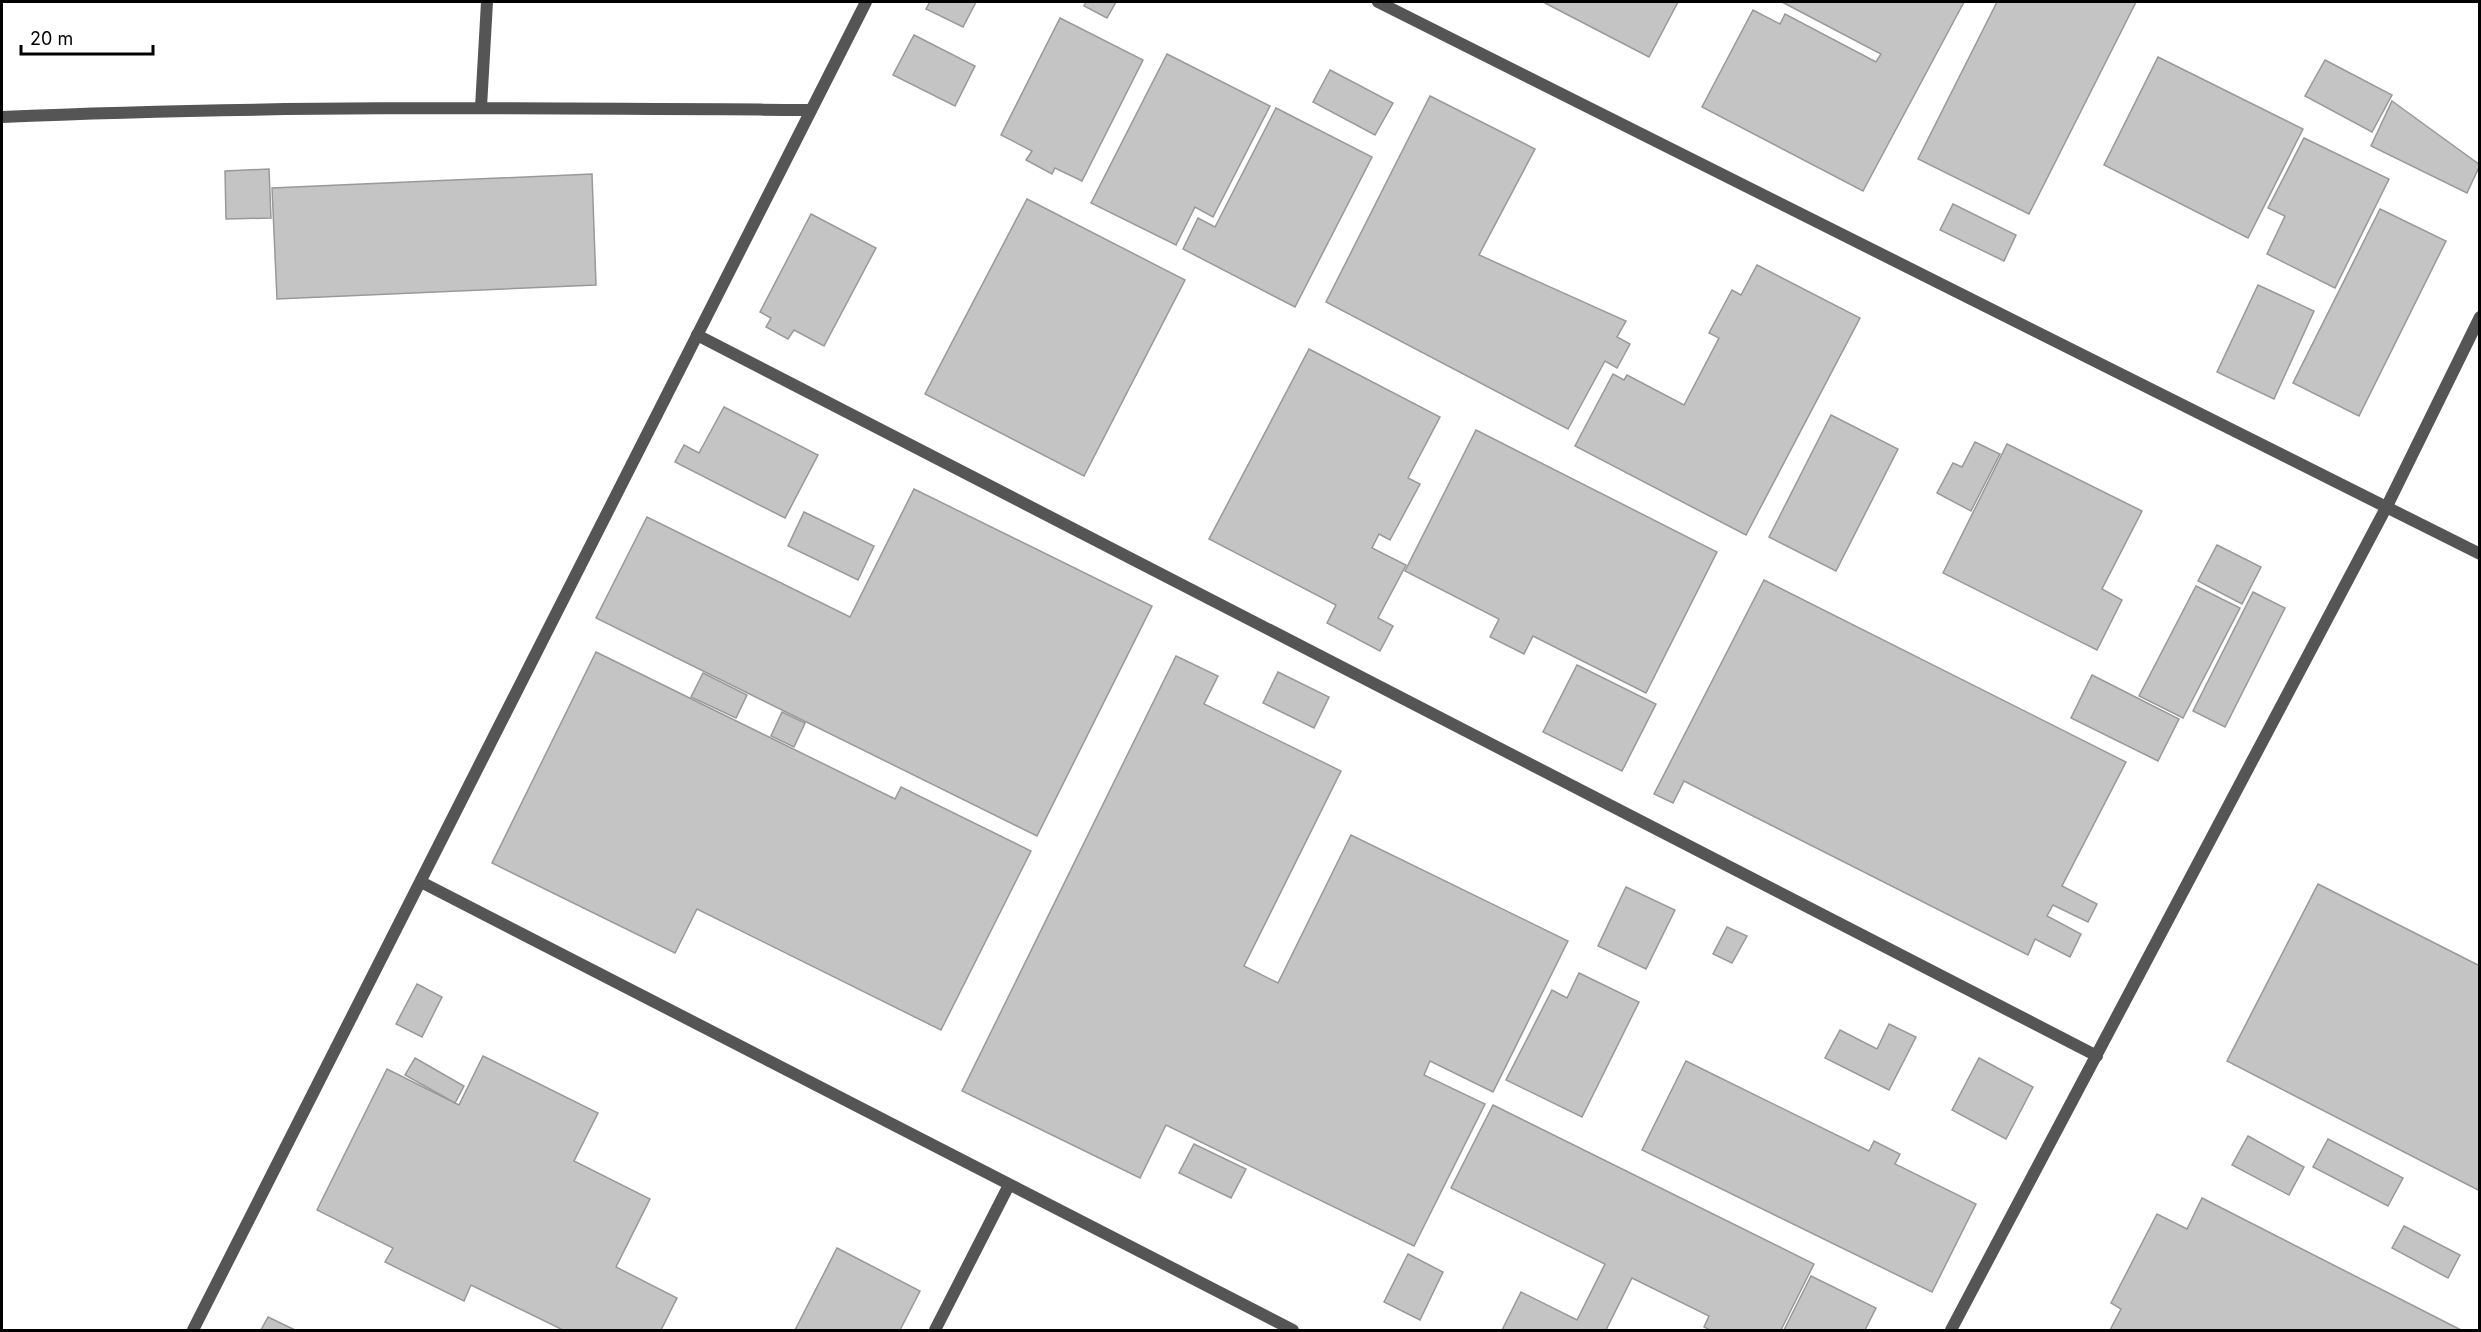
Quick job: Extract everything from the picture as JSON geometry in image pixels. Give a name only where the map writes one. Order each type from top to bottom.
[{"type":"street","points":[[481,107],[487,2]]},
{"type":"street","points":[[192,1330],[866,2]]},
{"type":"street","points":[[1378,2],[2480,554]]},
{"type":"street","points":[[2,117],[152,110],[481,107],[811,110]]},
{"type":"street","points":[[1951,1330],[2387,506],[2480,318]]},
{"type":"street","points":[[697,335],[2097,1056]]},
{"type":"street","points":[[421,882],[1293,1330]]},
{"type":"street","points":[[935,1330],[1010,1185]]},
{"type":"building","points":[[930,2],[976,2],[963,27],[926,9]]},
{"type":"building","points":[[1086,2],[1116,2],[1107,18],[1084,6]]},
{"type":"building","points":[[1543,2],[1678,2],[1649,57]]},
{"type":"building","points":[[1782,2],[1964,2],[1863,191],[1702,107],[1753,10],[1780,24],[1785,14],[1876,62],[1881,54]]},
{"type":"building","points":[[1997,2],[2136,2],[2029,214],[1918,159]]},
{"type":"building","points":[[1060,18],[1143,60],[1082,181],[1055,168],[1052,174],[1026,160],[1032,151],[1001,135]]},
{"type":"building","points":[[914,35],[975,66],[955,106],[893,75]]},
{"type":"building","points":[[1167,54],[1270,106],[1213,217],[1195,207],[1176,245],[1091,203]]},
{"type":"building","points":[[2158,57],[2303,129],[2248,238],[2104,165]]},
{"type":"building","points":[[2325,60],[2392,95],[2372,132],[2305,96]]},
{"type":"building","points":[[1330,70],[1393,103],[1375,135],[1313,102]]},
{"type":"building","points":[[1430,96],[1535,149],[1479,255],[1626,321],[1617,337],[1630,344],[1617,368],[1605,361],[1568,429],[1326,302]]},
{"type":"building","points":[[2392,101],[2480,165],[2467,193],[2371,146]]},
{"type":"building","points":[[1276,108],[1372,157],[1295,307],[1183,249],[1198,218],[1215,227]]},
{"type":"building","points":[[2304,138],[2389,179],[2335,288],[2267,254],[2285,216],[2268,208]]},
{"type":"building","points":[[269,169],[271,218],[226,219],[225,171]]},
{"type":"building","points":[[592,174],[596,285],[277,299],[272,188]]},
{"type":"building","points":[[1027,199],[1185,280],[1084,476],[925,394]]},
{"type":"building","points":[[1953,204],[2016,235],[2004,261],[1940,230]]},
{"type":"building","points":[[2380,209],[2446,241],[2359,416],[2293,383]]},
{"type":"building","points":[[811,214],[876,248],[824,346],[794,330],[788,339],[766,327],[771,318],[760,312]]},
{"type":"building","points":[[1757,265],[1860,318],[1746,535],[1575,446],[1613,374],[1624,380],[1627,375],[1684,405],[1719,338],[1709,333],[1732,290],[1741,295]]},
{"type":"building","points":[[2258,285],[2314,311],[2274,399],[2217,372]]},
{"type":"building","points":[[1309,349],[1440,417],[1408,478],[1420,484],[1390,540],[1379,534],[1372,548],[1406,565],[1378,618],[1393,626],[1380,651],[1327,623],[1336,605],[1209,539]]},
{"type":"building","points":[[724,407],[818,455],[785,518],[675,462],[684,445],[699,453]]},
{"type":"building","points":[[1831,415],[1898,449],[1836,571],[1769,537]]},
{"type":"building","points":[[1476,430],[1717,552],[1646,693],[1533,636],[1524,654],[1490,637],[1499,619],[1405,571]]},
{"type":"building","points":[[1975,442],[2000,454],[1971,511],[1937,493],[1953,463],[1962,467]]},
{"type":"building","points":[[2007,444],[2142,511],[2102,589],[2122,600],[2097,650],[1943,573]]},
{"type":"building","points":[[914,489],[1152,606],[1037,836],[596,618],[647,517],[850,617]]},
{"type":"building","points":[[804,512],[874,546],[858,580],[788,546]]},
{"type":"building","points":[[2217,545],[2261,567],[2242,604],[2198,581]]},
{"type":"building","points":[[1764,580],[2126,762],[2062,886],[2097,904],[2088,922],[2053,905],[2047,916],[2081,934],[2070,957],[2035,939],[2028,955],[1684,781],[1673,803],[1654,794]]},
{"type":"building","points":[[2196,586],[2240,608],[2183,718],[2139,696]]},
{"type":"building","points":[[2253,592],[2285,608],[2225,727],[2193,711]]},
{"type":"building","points":[[596,652],[895,799],[901,787],[1031,851],[941,1030],[697,909],[675,953],[492,863]]},
{"type":"building","points":[[1176,656],[1218,676],[1204,704],[1341,771],[1244,966],[1278,983],[1351,835],[1568,941],[1493,1092],[1430,1061],[1424,1075],[1485,1104],[1414,1246],[1166,1125],[1140,1178],[962,1091]]},
{"type":"building","points":[[1577,665],[1656,704],[1622,771],[1543,732]]},
{"type":"building","points":[[1278,672],[1329,697],[1314,728],[1263,703]]},
{"type":"building","points":[[703,673],[747,695],[736,718],[691,697]]},
{"type":"building","points":[[2092,675],[2179,719],[2158,761],[2071,718]]},
{"type":"building","points":[[782,712],[805,723],[794,747],[771,736]]},
{"type":"building","points":[[2318,884],[2480,966],[2480,1191],[2227,1061]]},
{"type":"building","points":[[1626,887],[1675,910],[1646,969],[1598,946]]},
{"type":"building","points":[[1727,927],[1747,936],[1732,963],[1713,954]]},
{"type":"building","points":[[1579,973],[1639,1002],[1582,1117],[1506,1080],[1552,990],[1567,998]]},
{"type":"building","points":[[417,984],[442,997],[422,1037],[396,1024]]},
{"type":"building","points":[[1889,1024],[1916,1037],[1889,1090],[1825,1058],[1840,1030],[1877,1049]]},
{"type":"building","points":[[483,1056],[598,1113],[574,1161],[650,1199],[616,1267],[677,1298],[661,1330],[563,1330],[471,1285],[464,1301],[385,1262],[393,1248],[317,1210],[387,1069],[459,1105]]},
{"type":"building","points":[[415,1058],[464,1086],[455,1103],[405,1075]]},
{"type":"building","points":[[1979,1058],[2033,1087],[2006,1139],[1952,1110]]},
{"type":"building","points":[[1686,1061],[1869,1151],[1874,1141],[1900,1154],[1895,1164],[1976,1204],[1932,1292],[1642,1150]]},
{"type":"building","points":[[1493,1105],[1814,1264],[1781,1330],[1710,1330],[1704,1327],[1709,1316],[1632,1278],[1606,1330],[1502,1330],[1521,1292],[1577,1320],[1605,1264],[1451,1188]]},
{"type":"building","points":[[2248,1136],[2304,1167],[2289,1195],[2232,1165]]},
{"type":"building","points":[[2328,1139],[2403,1178],[2388,1206],[2313,1167]]},
{"type":"building","points":[[1194,1144],[1246,1169],[1231,1198],[1179,1173]]},
{"type":"building","points":[[2202,1198],[2461,1330],[2110,1330],[2121,1309],[2111,1303],[2157,1214],[2187,1229]]},
{"type":"building","points":[[2404,1226],[2460,1255],[2448,1278],[2392,1248]]},
{"type":"building","points":[[837,1248],[920,1291],[900,1330],[795,1330]]},
{"type":"building","points":[[1408,1254],[1443,1272],[1420,1320],[1384,1302]]},
{"type":"building","points":[[1811,1276],[1876,1308],[1865,1330],[1784,1330]]},
{"type":"building","points":[[268,1317],[295,1330],[261,1330]]}]
